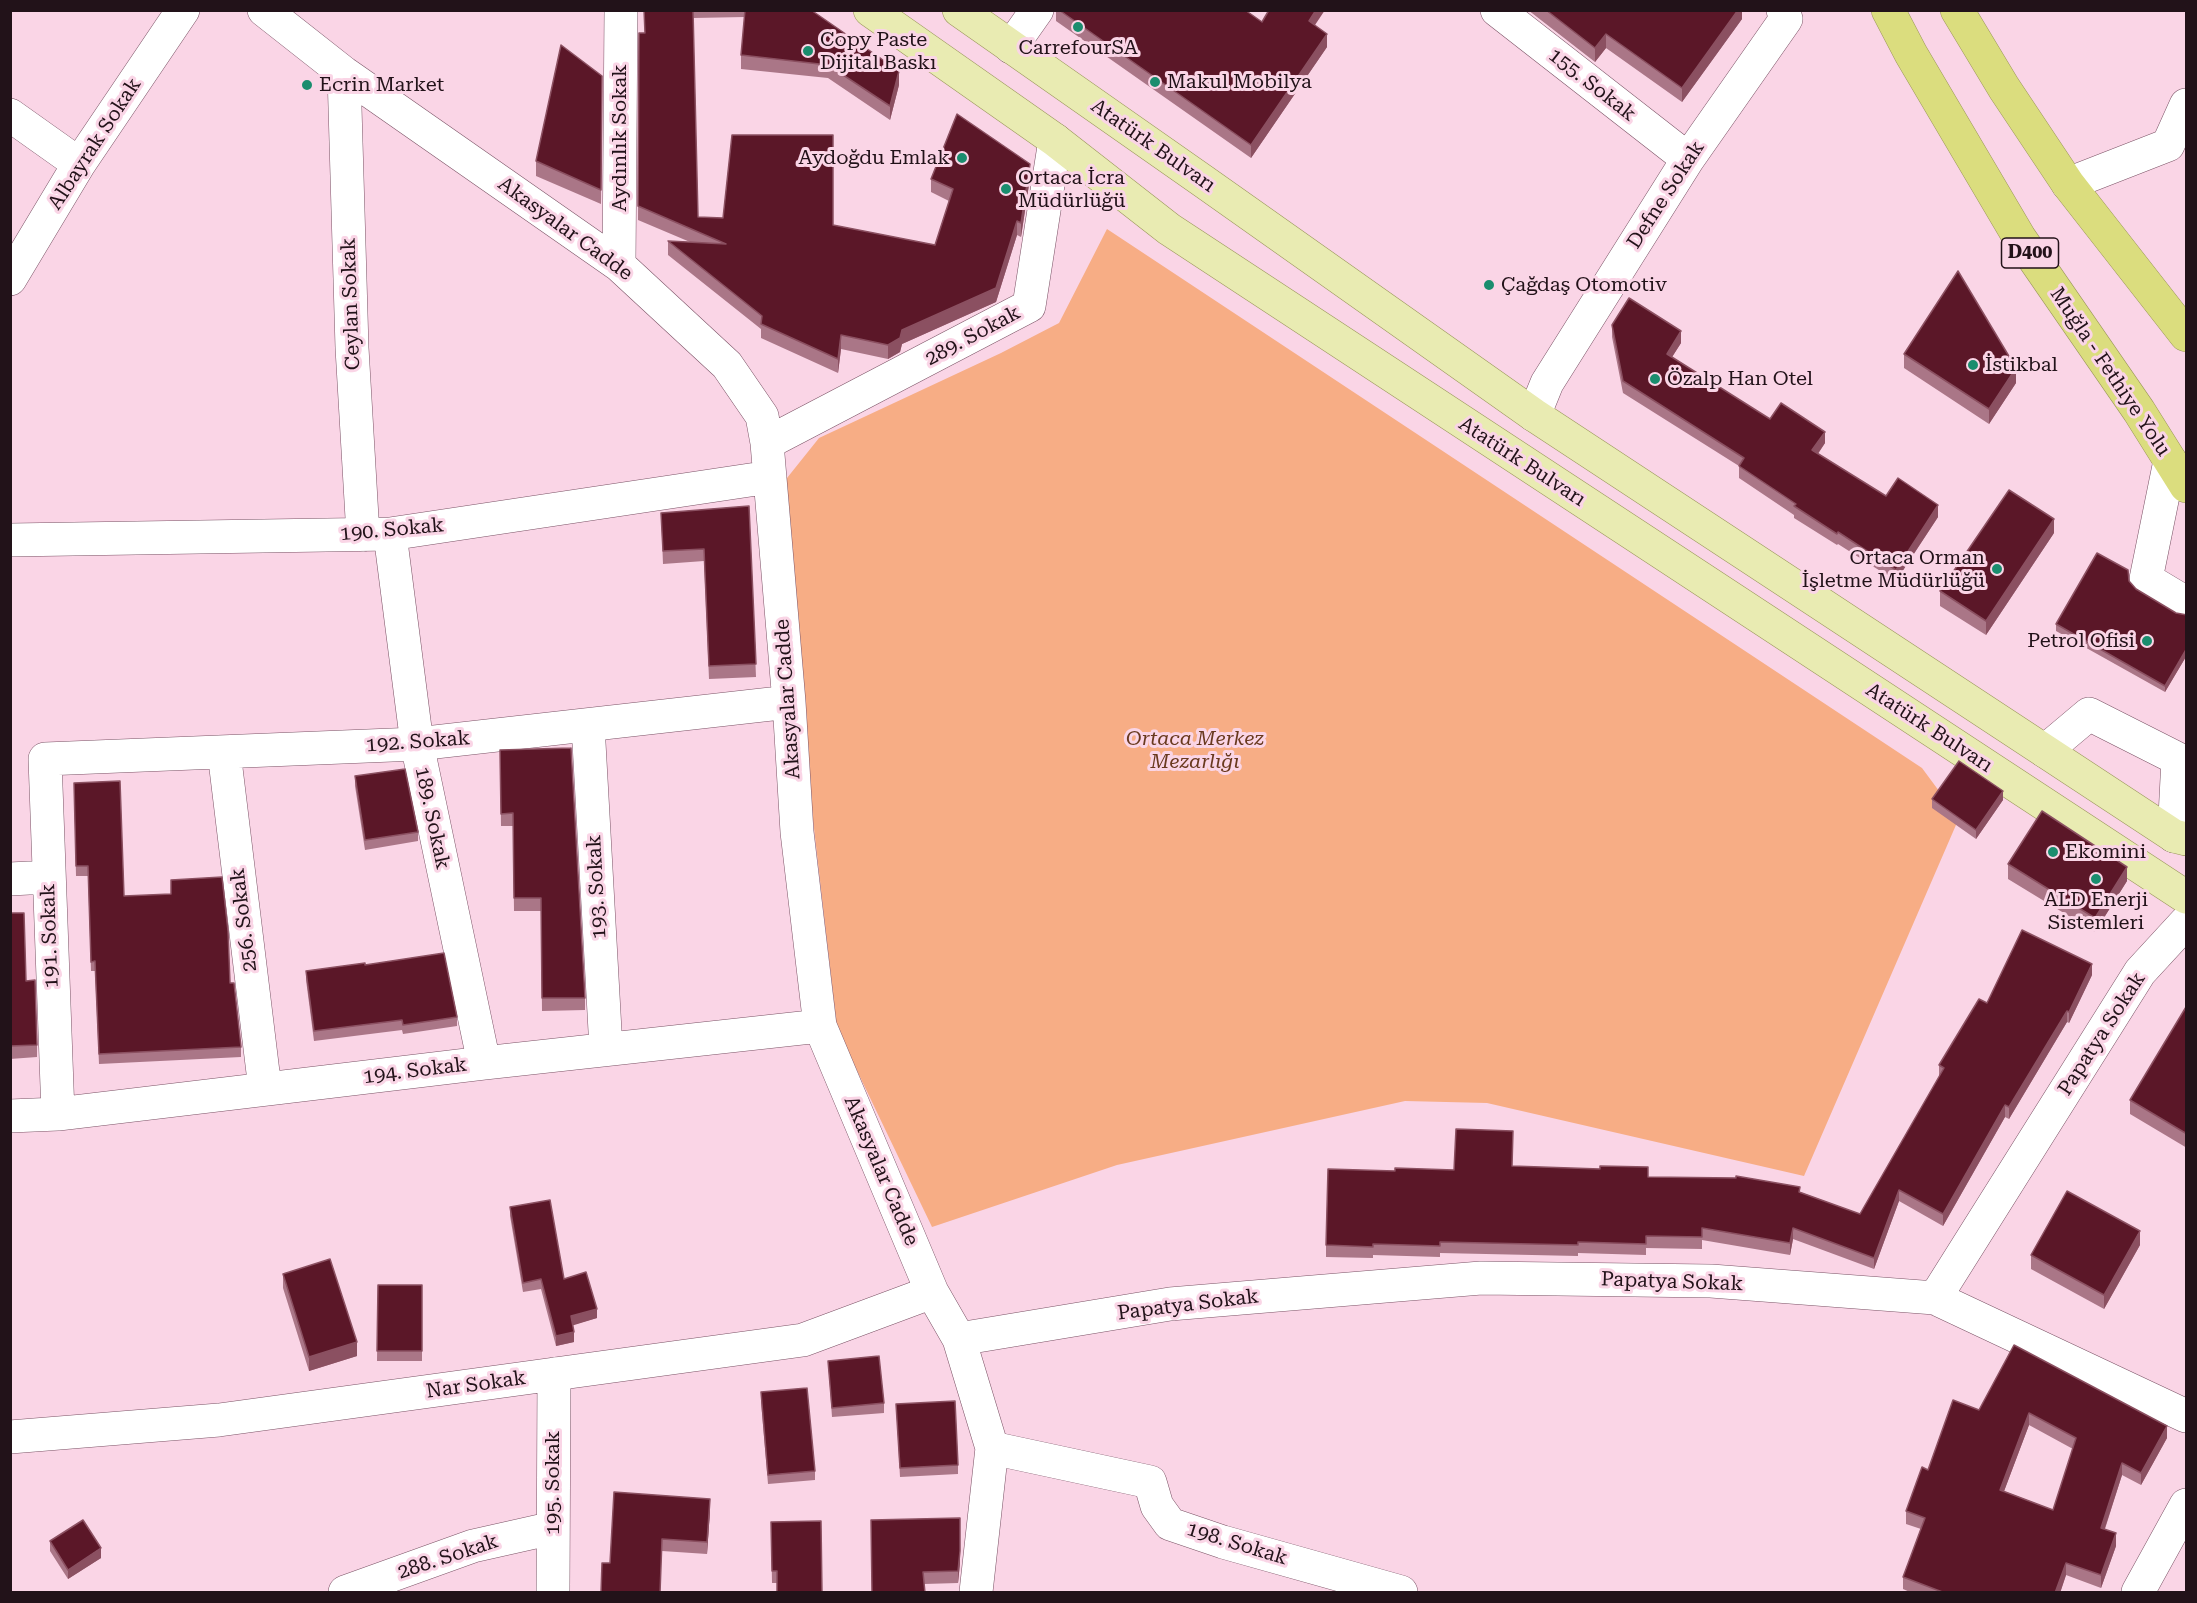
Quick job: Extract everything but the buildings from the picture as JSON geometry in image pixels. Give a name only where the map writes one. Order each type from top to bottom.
[{"type":"highway","name":"Muğla - Fethiye Yolu","points":[[1888,10],[1911,54],[2019,237],[2139,411],[2178,474]]},
{"type":"highway","points":[[1957,10],[2004,88],[2068,184],[2187,335]]},
{"type":"main road","name":"Atatürk Bulvarı","points":[[870,10],[1055,140],[1169,229],[2187,897]]},
{"type":"main road","name":"Atatürk Bulvarı","points":[[959,10],[1534,415],[2180,838]]},
{"type":"street","name":"Albayrak Sokak","points":[[10,279],[79,164],[183,10]]},
{"type":"street","name":"Akasyalar Cadde","points":[[264,10],[344,73],[619,265],[727,365],[762,416],[767,443],[789,702],[797,832],[820,1026],[932,1292],[959,1339],[992,1448],[976,1593]]},
{"type":"street","name":"Aydınlık Sokak","points":[[619,265],[621,10]]},
{"type":"street","points":[[1011,47],[1037,10]]},
{"type":"street","name":"155. Sokak","points":[[1497,10],[1688,159]]},
{"type":"street","name":"Defne Sokak","points":[[1534,415],[1547,383],[1688,159],[1786,19],[1783,10]]},
{"type":"street","name":"Ceylan Sokak","points":[[344,73],[352,348],[376,535]]},
{"type":"street","points":[[2068,184],[2168,145],[2187,105]]},
{"type":"street","points":[[10,115],[79,164]]},
{"type":"street","name":"289. Sokak","points":[[767,443],[1029,306],[1055,140]]},
{"type":"street","points":[[2178,474],[2146,579],[2187,603]]},
{"type":"street","name":"190. Sokak","points":[[10,540],[376,535],[770,477]]},
{"type":"street","name":"189. Sokak","points":[[376,535],[484,1063]]},
{"type":"street","name":"192. Sokak","points":[[45,759],[417,744],[789,702]]},
{"type":"street","points":[[2045,751],[2089,714],[2178,759],[2180,838]]},
{"type":"street","name":"193. Sokak","points":[[588,725],[606,1049]]},
{"type":"street","name":"256. Sokak","points":[[224,752],[265,1089]]},
{"type":"street","name":"191. Sokak","points":[[45,759],[58,1114]]},
{"type":"street","points":[[10,879],[48,878]]},
{"type":"street","name":"Papatya Sokak","points":[[959,1339],[1170,1304],[1481,1278],[1711,1281],[1935,1298],[2140,972],[2187,922]]},
{"type":"street","name":"194. Sokak","points":[[10,1116],[58,1114],[820,1026]]},
{"type":"street","name":"Nar Sokak","points":[[10,1437],[219,1420],[803,1340],[932,1292]]},
{"type":"street","points":[[1935,1298],[2187,1416]]},
{"type":"street","name":"195. Sokak","points":[[553,1593],[554,1374]]},
{"type":"street","name":"198. Sokak","points":[[992,1448],[1150,1482],[1157,1506],[1170,1524],[1223,1542],[1401,1593]]},
{"type":"street","points":[[2138,1593],[2174,1555],[2187,1504]]},
{"type":"street","name":"288. Sokak","points":[[345,1593],[472,1546],[553,1528]]},
{"type":"green space","name":"Ortaca Merkez Mezarlığı","points":[[1107,229],[1922,768],[1959,818],[1804,1176],[1487,1103],[1405,1101],[1117,1165],[932,1227],[837,1029],[786,584],[771,498],[819,438],[1001,353],[1059,323]]},
{"type":"place","name":"CarrefourSA","points":[[1078,27]]},
{"type":"place","name":"Copy Paste Dijital Baskı","points":[[808,51]]},
{"type":"place","name":"Makul Mobilya","points":[[1155,82]]},
{"type":"place","name":"Ecrin Market","points":[[307,85]]},
{"type":"place","name":"Aydoğdu Emlak","points":[[962,158]]},
{"type":"place","name":"Ortaca İcra Müdürlüğü","points":[[1006,189]]},
{"type":"place","name":"Çağdaş Otomotiv","points":[[1489,285]]},
{"type":"place","name":"İstikbal","points":[[1973,365]]},
{"type":"place","name":"Özalp Han Otel","points":[[1655,379]]},
{"type":"place","name":"Ortaca Orman İşletme Müdürlüğü","points":[[1997,569]]},
{"type":"place","name":"Petrol Ofisi","points":[[2147,641]]},
{"type":"place","name":"Ekomini","points":[[2053,852]]},
{"type":"place","name":"ALD Enerji Sistemleri","points":[[2096,879]]}]
